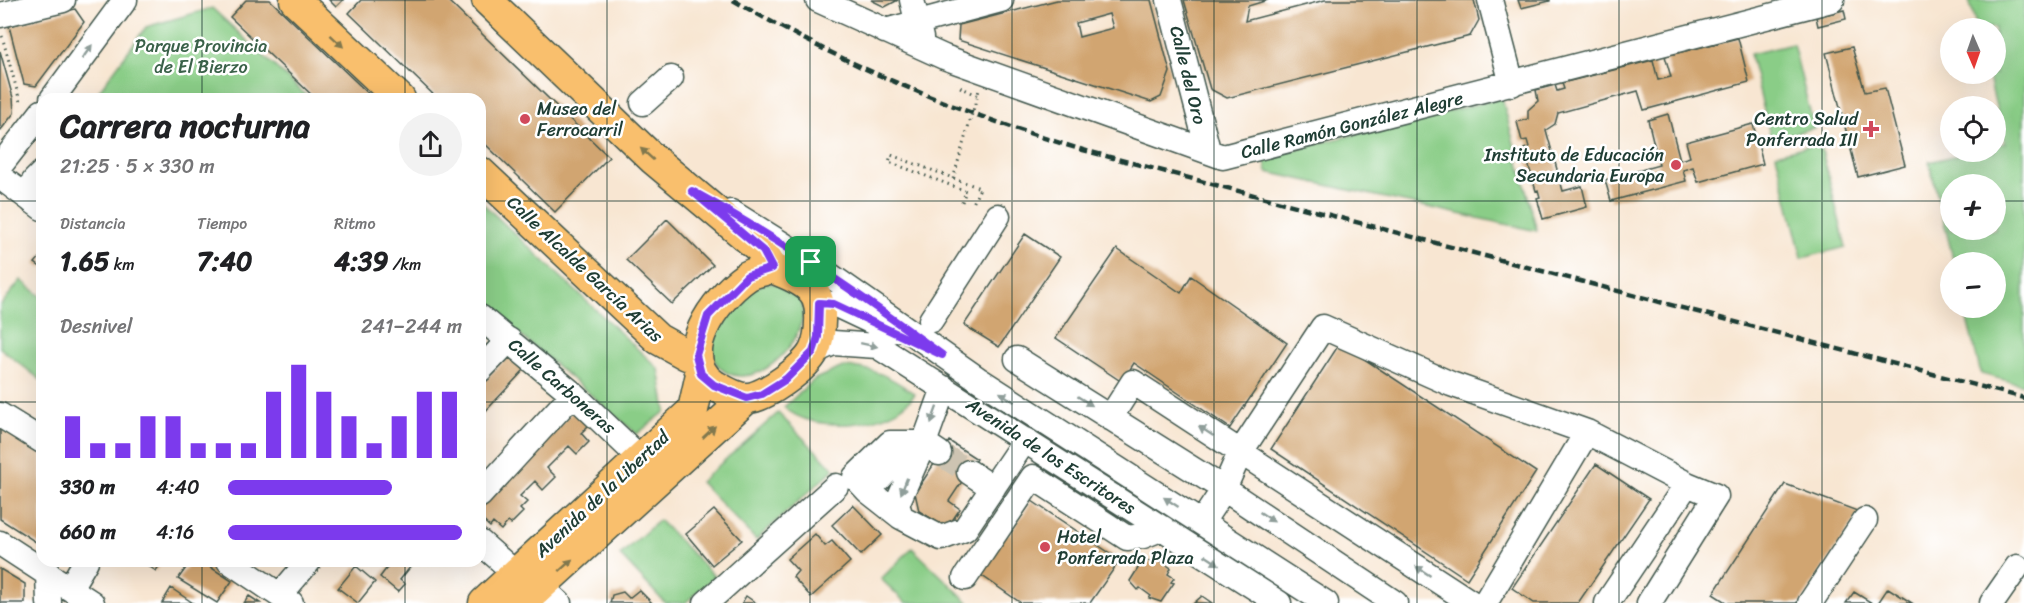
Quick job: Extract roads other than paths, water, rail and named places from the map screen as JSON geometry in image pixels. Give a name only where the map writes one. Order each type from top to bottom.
[{"type":"main road","points":[[295,0],[394,93]]},
{"type":"main road","name":"Avenida de los Escritores","points":[[487,0],[620,129],[763,251],[772,268]]},
{"type":"main road","name":"Calle Alcalde García Arias","points":[[486,178],[658,339],[687,355],[698,364]]},
{"type":"main road","points":[[772,268],[785,272],[813,290],[819,303],[818,337],[813,352],[786,379],[762,394],[747,398],[714,385],[698,364],[708,316],[747,276],[772,268]]},
{"type":"main road","name":"Avenida de la Libertad","points":[[484,603],[693,410],[698,364]]},
{"type":"main road","name":"Avenida de la Libertad","points":[[541,598],[747,398]]},
{"type":"street","points":[[0,15],[63,0]]},
{"type":"street","points":[[56,93],[125,0]]},
{"type":"street","name":"Calle Ramón González Alegre","points":[[818,0],[924,49],[1223,157],[1832,0]]},
{"type":"street","points":[[885,31],[914,11],[1001,0]]},
{"type":"street","name":"Calle del Oro","points":[[1169,0],[1208,150]]},
{"type":"street","points":[[1490,0],[1512,84]]},
{"type":"street","points":[[914,11],[924,49]]},
{"type":"street","points":[[643,103],[671,78]]},
{"type":"street","points":[[0,166],[34,132]]},
{"type":"street","points":[[0,177],[36,204]]},
{"type":"street","points":[[36,180],[34,182],[36,197]]},
{"type":"street","name":"Avenida de los Escritores","points":[[692,191],[771,235],[860,295],[942,355],[1326,603]]},
{"type":"street","points":[[931,320],[998,216]]},
{"type":"street","name":"Avenida de los Escritores","points":[[819,303],[834,304],[942,355]]},
{"type":"street","name":"Calle Carboneras","points":[[486,322],[573,394],[641,459]]},
{"type":"street","points":[[1202,522],[1224,489],[1240,453],[1323,327],[1451,384],[1587,432],[1687,484],[1716,496],[1649,603]]},
{"type":"street","points":[[486,364],[509,340]]},
{"type":"street","name":"Avenida de los Escritores","points":[[813,352],[833,343],[877,346],[1279,603]]},
{"type":"street","points":[[1017,359],[1224,489],[1395,603]]},
{"type":"street","points":[[1110,418],[1132,382],[1472,603]]},
{"type":"street","points":[[901,517],[897,504],[931,448],[944,388]]},
{"type":"street","points":[[486,488],[573,394]]},
{"type":"street","points":[[0,415],[36,437]]},
{"type":"street","points":[[1485,603],[1587,432]]},
{"type":"street","points":[[931,448],[891,467],[868,491],[901,517],[941,538],[965,529],[1025,440]]},
{"type":"street","points":[[969,472],[993,488]]},
{"type":"street","points":[[965,578],[1033,477],[1127,538],[1143,536],[1163,528]]},
{"type":"street","points":[[1607,603],[1687,484]]},
{"type":"street","points":[[706,603],[836,486]]},
{"type":"street","points":[[1810,603],[1865,520]]},
{"type":"street","points":[[0,543],[36,566]]},
{"type":"street","points":[[486,547],[515,573]]},
{"type":"street","points":[[38,567],[93,603]]},
{"type":"street","points":[[70,588],[82,567]]},
{"type":"street","points":[[238,567],[286,599],[305,567]]},
{"type":"street","points":[[1992,603],[2017,567]]},
{"type":"street","points":[[48,573],[49,603]]},
{"type":"tunnel","points":[[939,453],[969,472]]},
{"type":"railway","points":[[733,0],[817,46],[903,86],[1037,136],[2024,398]]},
{"type":"place","name":"Museo del Ferrocarril","points":[[525,119]]},
{"type":"place","name":"Centro Salud Ponferrada III","points":[[1871,129]]},
{"type":"place","name":"Instituto de Educación Secundaria Europa","points":[[1676,165]]},
{"type":"place","name":"Hotel Ponferrada Plaza","points":[[1045,547]]},
{"type":"park label","name":"Parque Provincia de El Bierzo","points":[[201,56]]}]
